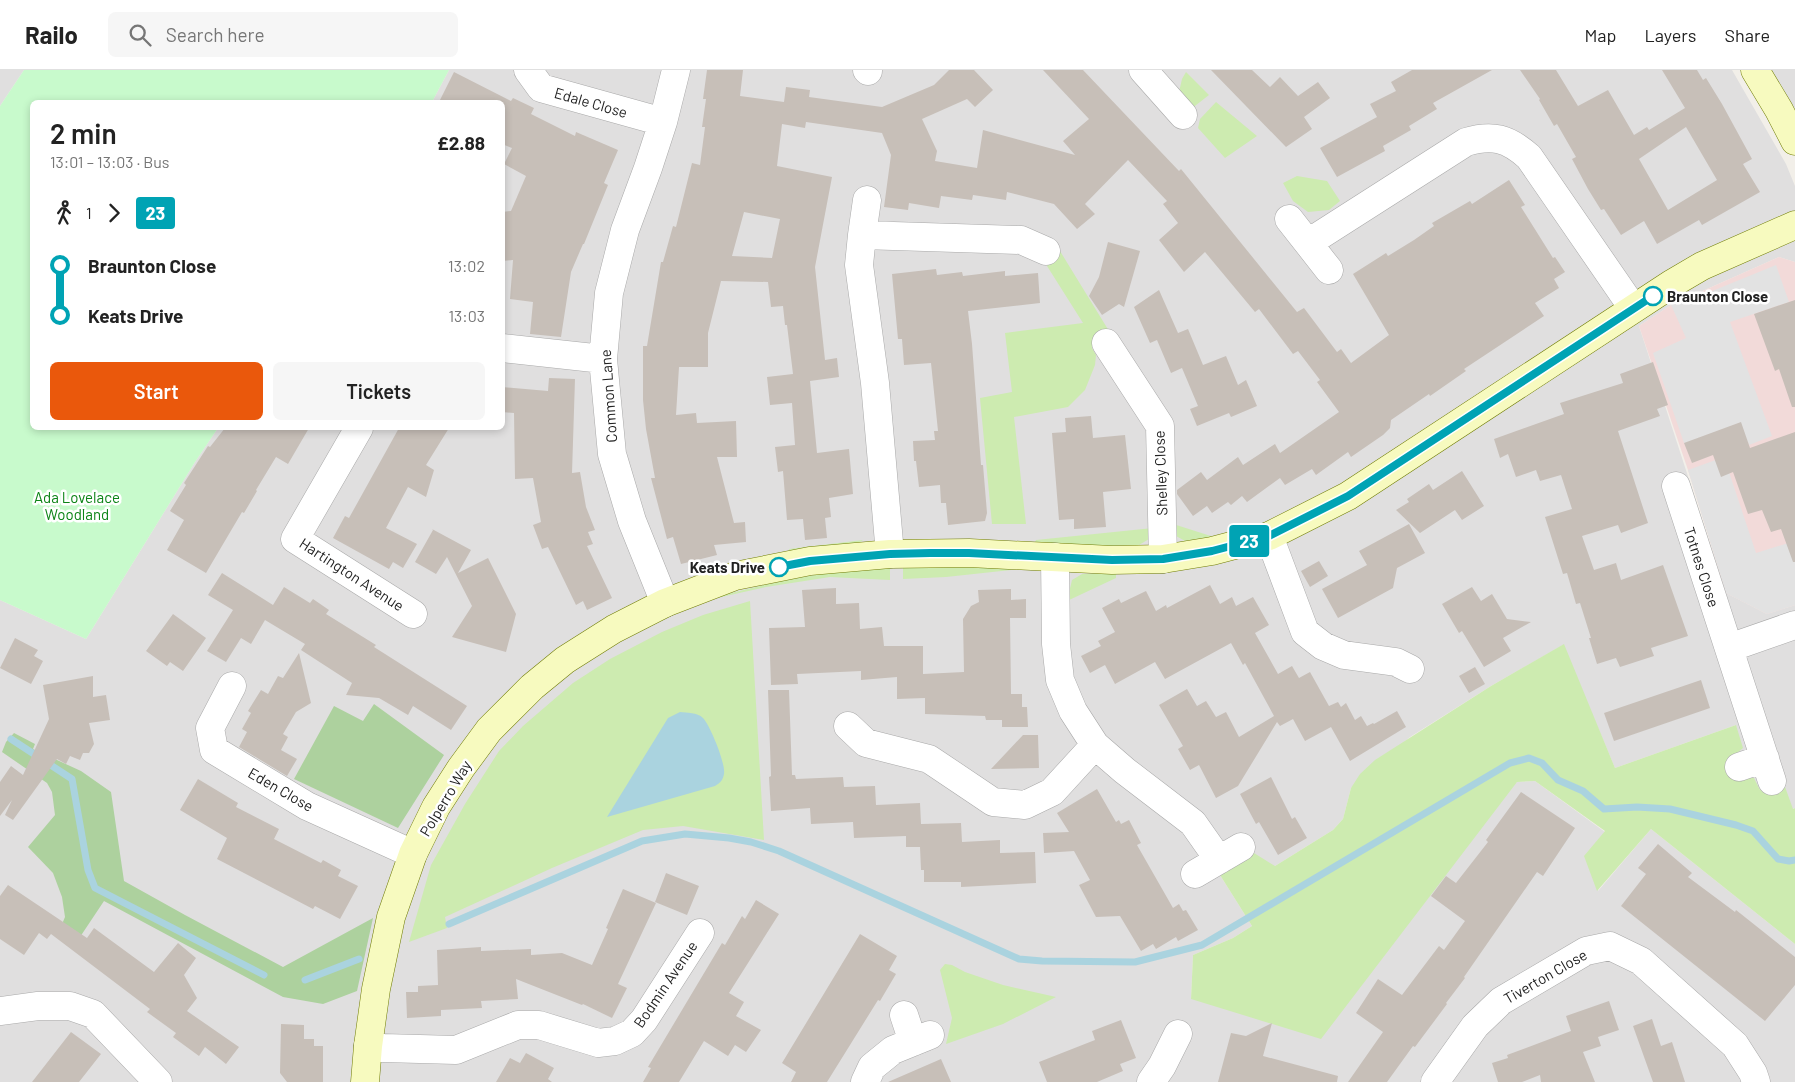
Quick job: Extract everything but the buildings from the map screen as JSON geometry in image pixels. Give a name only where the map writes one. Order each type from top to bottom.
[{"type":"street","name":"Edale Close","points":[[528,70],[541,88],[663,122]]},
{"type":"street","name":"Common Lane","points":[[665,603],[632,521],[612,454],[603,359],[609,293],[620,248],[663,122],[676,70]]},
{"type":"street","points":[[1143,70],[1183,115]]},
{"type":"street","points":[[1755,70],[1795,141]]},
{"type":"street","points":[[1308,243],[1466,142],[1480,138],[1493,138],[1512,144],[1529,156],[1634,308]]},
{"type":"street","points":[[867,200],[859,265],[875,383],[890,554]]},
{"type":"street","points":[[1289,219],[1329,270]]},
{"type":"street","name":"Polperro Way","points":[[365,1082],[376,989],[385,940],[413,854],[436,808],[461,768],[489,730],[532,687],[566,660],[614,629],[665,603],[735,576],[810,561],[890,554],[969,553],[1112,560],[1163,559],[1212,551],[1269,536],[1348,496],[1634,308],[1702,266],[1795,225]]},
{"type":"street","points":[[862,235],[1021,240],[1046,252]]},
{"type":"street","name":"Shelley Close","points":[[1106,342],[1160,426],[1163,559]]},
{"type":"street","points":[[505,348],[603,359]]},
{"type":"street","name":"Hartington Avenue","points":[[359,430],[295,539],[413,614]]},
{"type":"street","name":"Totnes Close","points":[[1676,486],[1769,770],[1739,767]]},
{"type":"street","points":[[1269,536],[1305,632],[1323,646],[1344,655],[1396,662],[1410,669]]},
{"type":"street","points":[[1056,557],[1056,644],[1060,680],[1073,711],[1095,744],[1125,772],[1230,853],[1195,874]]},
{"type":"street","points":[[1729,648],[1795,625]]},
{"type":"street","name":"Eden Close","points":[[232,686],[210,728],[214,750],[307,806],[413,854]]},
{"type":"street","points":[[848,726],[866,743],[929,759],[993,802],[1025,805],[1052,792],[1095,744]]},
{"type":"street","name":"Bodmin Avenue","points":[[368,1046],[456,1050],[518,1026],[539,1025],[598,1043],[615,1041],[632,1033],[644,1020],[700,933]]},
{"type":"street","name":"Tiverton Close","points":[[1435,1082],[1475,1026],[1501,1001],[1586,951],[1610,946],[1641,961],[1735,1045],[1753,1073],[1756,1082]]},
{"type":"street","points":[[0,1010],[38,1006],[70,1006],[93,1014],[158,1082]]},
{"type":"street","points":[[865,1082],[872,1068],[894,1050],[922,1038],[904,1015]]},
{"type":"street","points":[[1151,1082],[1162,1066],[1178,1034]]},
{"type":"shaded area","points":[[0,70],[24,70],[0,106]]},
{"type":"shaded area","points":[[449,70],[1732,70],[1786,164],[1795,186],[1795,262],[1779,257],[1671,305],[1639,326],[1726,593],[1767,614],[1795,605],[1795,808],[1793,809],[1737,777],[1731,758],[1736,725],[1615,768],[1563,645],[1491,686],[1410,737],[1351,788],[1343,819],[1333,830],[1275,866],[1220,875],[1252,926],[1233,938],[1193,955],[1191,999],[1517,782],[1535,781],[1605,832],[1598,891],[1651,829],[1795,944],[1795,1082],[0,1082],[0,600],[86,639],[217,430],[505,430],[505,100],[433,100]]},
{"type":"shaded area","points":[[1769,70],[1795,70],[1795,114]]},
{"type":"shaded area","points":[[1779,257],[1795,262],[1795,605],[1767,614],[1726,593],[1688,470],[1639,326],[1671,305]]},
{"type":"shaded area","points":[[1776,265],[1789,302],[1730,322],[1772,436],[1749,445],[1748,442],[1684,443],[1653,353],[1686,338],[1671,305],[1703,291],[1705,294]]},
{"type":"shaded area","points":[[1724,457],[1756,553],[1795,541],[1795,605],[1767,614],[1726,593],[1688,470]]},
{"type":"green space","name":"Ada Lovelace Woodland","points":[[24,70],[449,70],[433,100],[30,100],[30,430],[217,430],[86,639],[0,600],[0,106]]},
{"type":"green space","points":[[1186,72],[1209,95],[1191,109],[1179,92]]},
{"type":"green space","points":[[1216,102],[1257,136],[1225,158],[1198,128],[1200,119]]},
{"type":"green space","points":[[1297,176],[1327,181],[1340,201],[1329,210],[1308,212],[1293,201],[1283,183]]},
{"type":"green space","points":[[1060,251],[1109,331],[1092,348],[1096,355],[1095,365],[1085,390],[1068,407],[1014,417],[1026,524],[992,524],[980,398],[1012,392],[1005,333],[1083,323],[1047,266]]},
{"type":"green space","points":[[1170,523],[1214,537],[1185,541],[1176,536]]},
{"type":"green space","points":[[1153,528],[1149,539],[1139,545],[1104,546],[1035,542],[1036,540]]},
{"type":"green space","points":[[863,540],[856,545],[790,552],[789,549]]},
{"type":"green space","points":[[919,566],[1010,568],[1011,570],[946,577],[903,579],[903,568]]},
{"type":"green space","points":[[890,568],[890,580],[830,577],[766,587],[699,602],[791,579],[852,570]]},
{"type":"green space","points":[[1116,573],[1116,578],[1067,601],[1072,580],[1082,574]]},
{"type":"green space","points":[[750,601],[764,840],[683,826],[643,830],[552,868],[445,917],[447,928],[409,942],[431,865],[465,804],[499,751],[523,726],[573,683],[610,659],[662,632],[703,615]]},
{"type":"green space","points":[[1564,644],[1615,768],[1736,725],[1743,748],[1731,758],[1737,776],[1754,778],[1760,790],[1784,784],[1793,809],[1795,808],[1795,944],[1651,829],[1597,891],[1584,856],[1605,831],[1535,781],[1517,782],[1321,1039],[1191,999],[1193,955],[1233,938],[1252,926],[1220,875],[1254,853],[1275,866],[1333,830],[1343,819],[1351,788],[1360,774],[1375,760],[1491,686]]},
{"type":"green space","points":[[374,704],[444,755],[398,828],[294,779],[334,706],[363,721]]},
{"type":"green space","points":[[14,733],[35,744],[33,749],[81,771],[111,792],[124,881],[283,967],[373,918],[357,991],[323,1004],[283,997],[104,901],[74,946],[57,936],[65,917],[62,897],[53,873],[28,847],[55,815],[52,792],[47,783],[2,752],[6,742]]},
{"type":"green space","points":[[945,964],[1003,985],[1056,997],[1003,1024],[946,1044],[952,1018],[940,970]]},
{"type":"water","points":[[680,712],[698,715],[703,718],[710,728],[723,762],[724,774],[722,780],[715,786],[607,817],[668,718]]},
{"type":"waterway","points":[[11,739],[72,779],[88,870],[95,888],[264,975]]},
{"type":"waterway","points":[[449,924],[642,841],[685,834],[729,838],[751,842],[779,851],[1019,959],[1135,962],[1202,945],[1510,763],[1529,758],[1542,763],[1558,780],[1583,791],[1604,809],[1637,807],[1670,809],[1736,825],[1753,831],[1778,859],[1795,860]]},
{"type":"waterway","points":[[305,980],[359,959]]},
{"type":"bus line","name":"23","points":[[779,567],[810,561],[890,554],[930,553],[1112,560],[1163,559],[1212,551],[1269,536],[1348,496],[1653,296]]},
{"type":"place","name":"Braunton Close","points":[[1653,296]]},
{"type":"place","name":"Keats Drive","points":[[779,567]]}]
